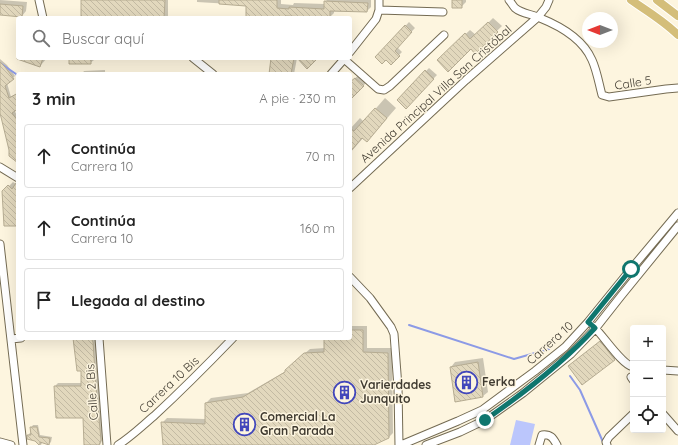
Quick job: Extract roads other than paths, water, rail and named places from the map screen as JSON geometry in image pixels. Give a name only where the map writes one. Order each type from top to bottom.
[{"type":"main road","points":[[630,0],[654,15],[673,30],[678,36]]},
{"type":"main road","points":[[657,0],[678,16]]},
{"type":"street","points":[[40,0],[43,16]]},
{"type":"street","points":[[352,49],[376,19],[379,10],[379,0]]},
{"type":"street","name":"Calle 5","points":[[509,0],[515,8],[525,14],[538,17],[557,25],[584,46],[592,60],[602,95],[609,98],[678,88]]},
{"type":"street","name":"Avenida Principal Villa San Cristóbal","points":[[352,186],[466,80],[538,17],[546,7],[549,0]]},
{"type":"street","points":[[379,10],[443,12]]},
{"type":"street","points":[[347,60],[378,89],[384,90],[444,35]]},
{"type":"street","points":[[196,60],[211,72]]},
{"type":"street","points":[[333,72],[343,60]]},
{"type":"street","points":[[0,167],[16,177]]},
{"type":"street","name":"Carrera 10","points":[[400,445],[482,410],[536,371],[565,347],[588,322],[678,213]]},
{"type":"street","name":"Carrera 10","points":[[426,445],[460,432],[485,420],[523,393],[571,354],[595,328],[678,226]]},
{"type":"street","points":[[0,244],[23,445]]},
{"type":"street","points":[[352,279],[370,298],[391,326],[394,334],[400,445]]},
{"type":"street","points":[[588,322],[630,366]]},
{"type":"street","points":[[11,339],[16,338]]},
{"type":"street","name":"Calle 2 Bis","points":[[100,340],[107,445]]},
{"type":"street","name":"Carrera 10 Bis","points":[[118,445],[125,441],[161,409],[231,340]]},
{"type":"street","points":[[666,370],[678,370]]},
{"type":"street","points":[[606,445],[609,437],[630,417]]},
{"type":"street","points":[[666,417],[678,431]]},
{"type":"street","points":[[539,445],[542,435],[547,434],[552,437],[557,445]]},
{"type":"street","points":[[0,442],[11,445]]},
{"type":"waterway","points":[[0,63],[16,74]]},
{"type":"waterway","points":[[409,325],[514,359],[549,349]]},
{"type":"waterway","points":[[570,376],[580,390],[603,442]]},
{"type":"place","name":"Ferka","points":[[466,382]]},
{"type":"place","name":"Varierdades Junquito","points":[[344,392]]},
{"type":"place","name":"Comercial La Gran Parada","points":[[244,424]]}]
